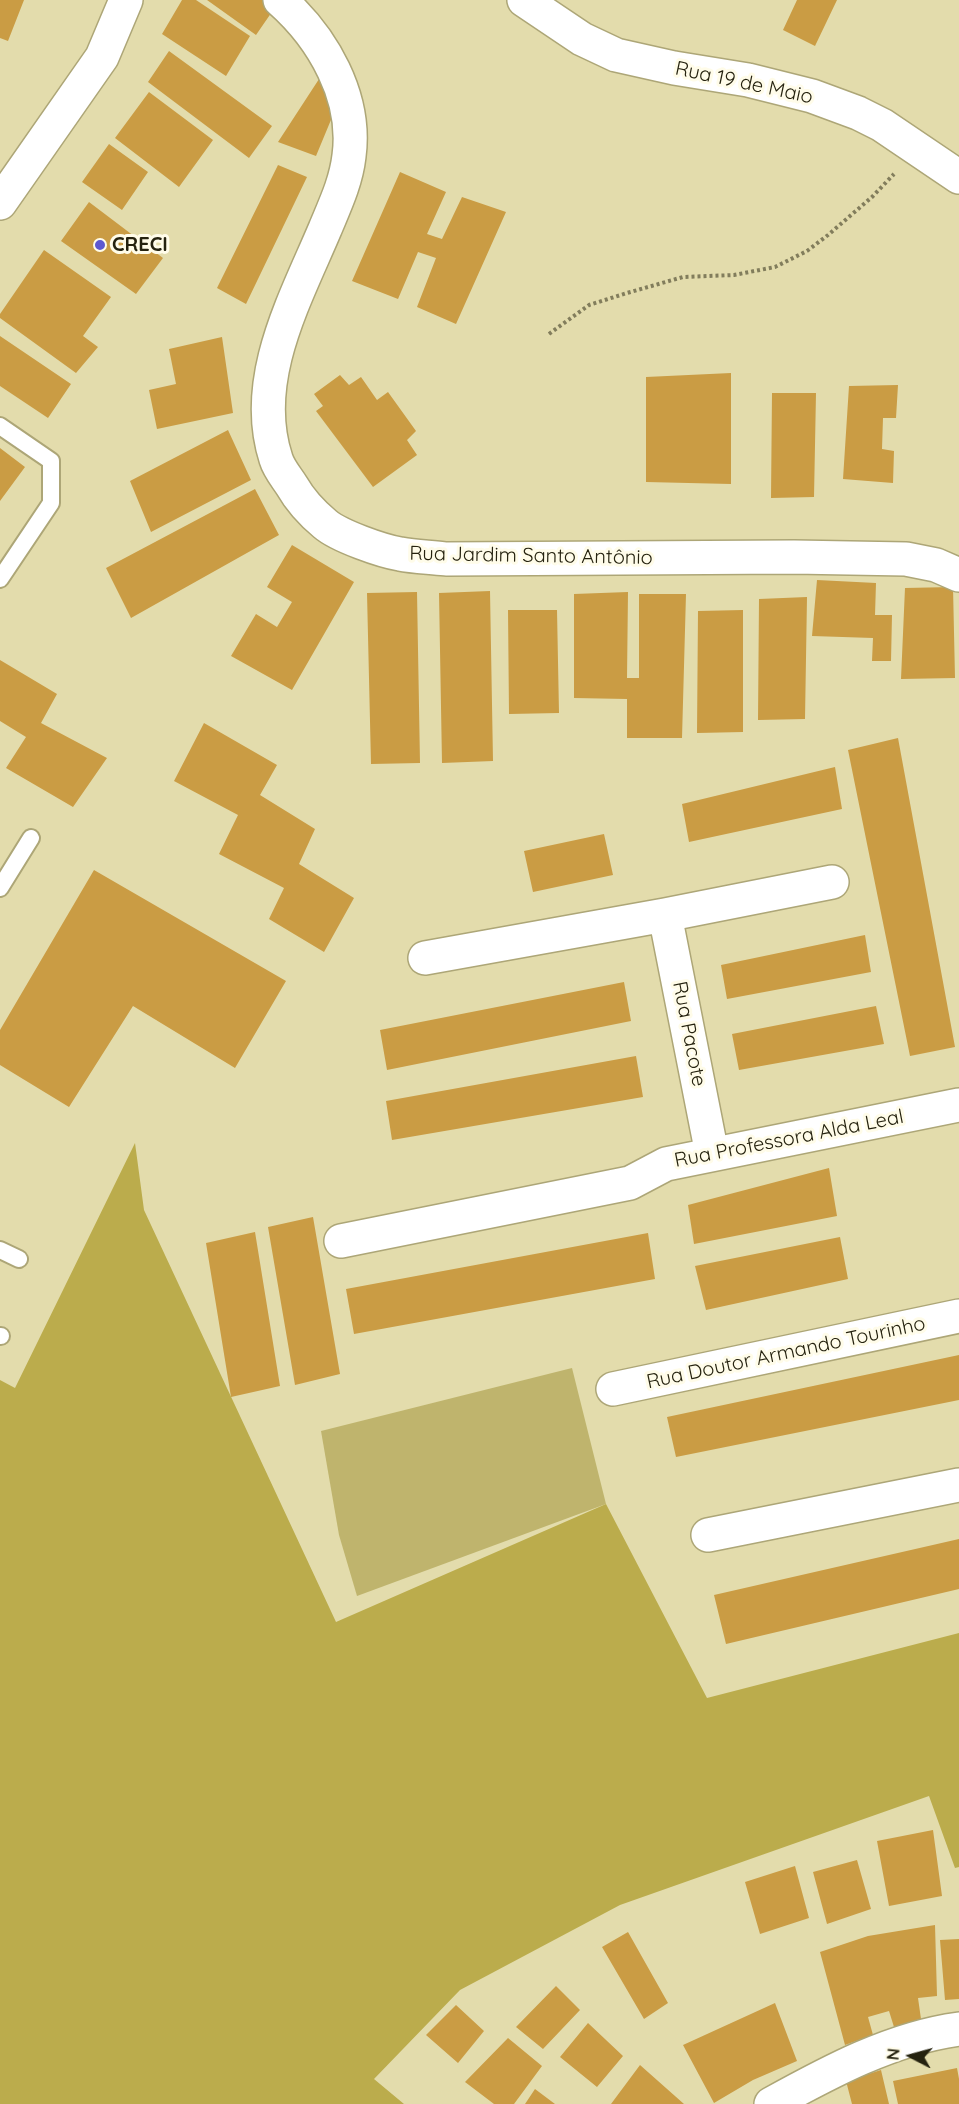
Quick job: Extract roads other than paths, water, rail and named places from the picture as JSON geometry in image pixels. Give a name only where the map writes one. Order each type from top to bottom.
[{"type":"street","points":[[0,202],[102,57],[126,0]]},
{"type":"street","name":"Rua Jardim Santo Antônio","points":[[280,0],[299,17],[336,74],[350,116],[350,155],[342,188],[283,328],[270,373],[268,419],[276,460],[297,495],[325,525],[358,541],[399,554],[446,558],[906,559],[936,565],[959,575]]},
{"type":"street","name":"Rua 19 de Maio","points":[[524,0],[582,39],[616,55],[812,96],[858,113],[882,125],[959,177]]},
{"type":"street","points":[[425,958],[832,882]]},
{"type":"street","name":"Rua Pacote","points":[[665,915],[712,1154]]},
{"type":"street","name":"Rua Professora Alda Leal","points":[[341,1241],[630,1183],[666,1164],[959,1105]]},
{"type":"street","name":"Rua Doutor Armando Tourinho","points":[[613,1389],[959,1316]]},
{"type":"street","points":[[708,1535],[959,1485]]},
{"type":"street","points":[[771,2104],[831,2071],[901,2043],[959,2029]]},
{"type":"lane","points":[[0,426],[51,461],[51,503],[0,579]]},
{"type":"lane","points":[[0,888],[31,838]]},
{"type":"lane","points":[[0,1250],[19,1259]]},
{"type":"place","name":"CRECI","points":[[100,245]]}]
